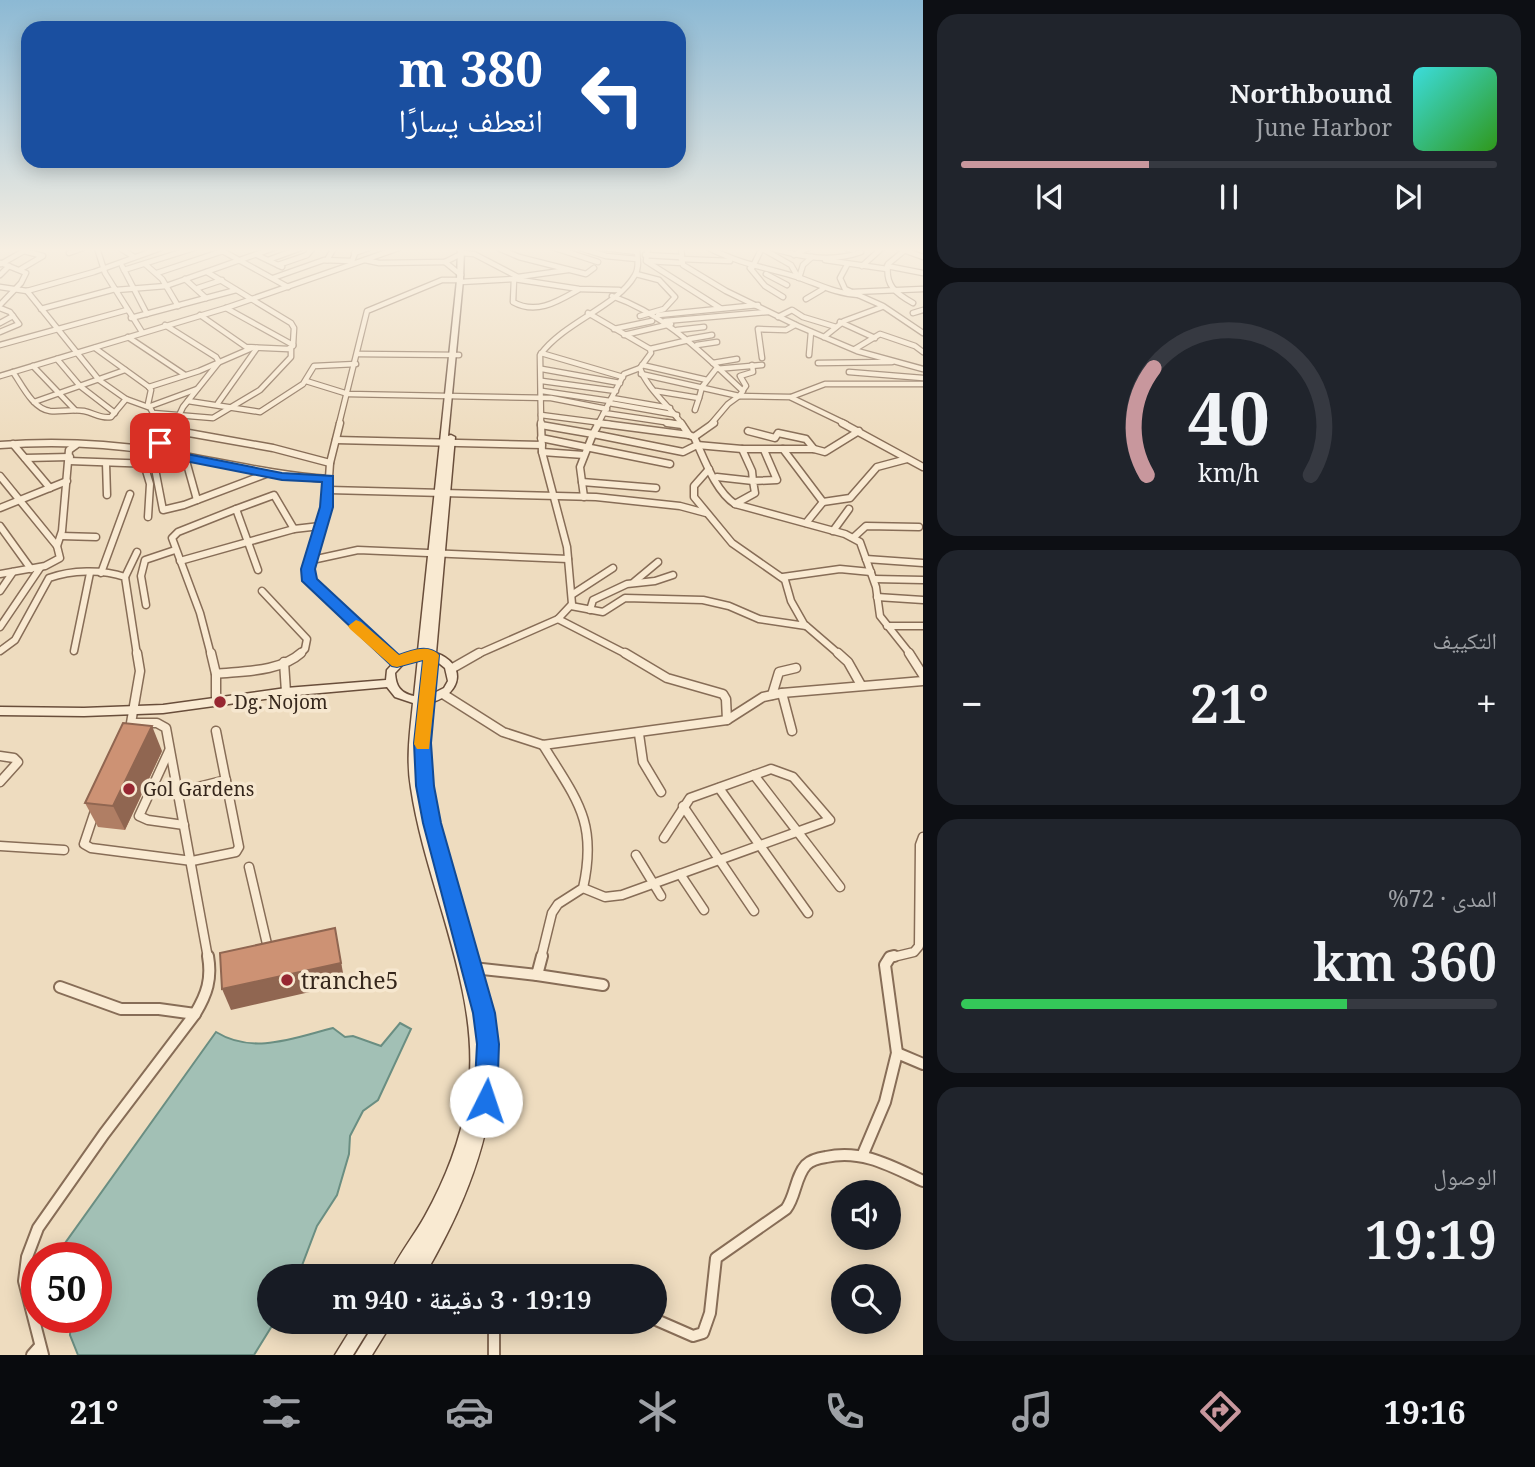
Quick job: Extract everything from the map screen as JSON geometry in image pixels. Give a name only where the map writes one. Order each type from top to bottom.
[{"type":"main road","points":[[405,1264],[429,1226],[460,1157],[471,1115],[477,1060],[468,993],[416,792],[413,744],[422,700],[427,654],[460,311]]},
{"type":"main road","points":[[427,654],[443,660],[451,669],[452,682],[443,694],[422,700],[400,695],[390,683],[390,671],[397,662],[409,656],[427,654]]},
{"type":"main road","points":[[0,711],[132,711],[286,692],[390,683]]},
{"type":"main road","points":[[422,700],[423,757],[428,804],[473,968],[488,1044],[488,1082],[483,1119],[472,1160],[455,1205],[422,1264]]},
{"type":"main road","points":[[343,1355],[357,1334]]},
{"type":"main road","points":[[363,1355],[377,1334]]},
{"type":"street","points":[[0,332],[19,325],[6,311]]},
{"type":"street","points":[[43,311],[99,380],[126,399],[148,407],[153,413],[208,419],[235,406],[264,385],[291,357],[292,324],[271,311]]},
{"type":"street","points":[[0,345],[123,311]]},
{"type":"street","points":[[128,311],[142,332]]},
{"type":"street","points":[[131,318],[158,311]]},
{"type":"street","points":[[1,373],[78,353],[212,311]]},
{"type":"street","points":[[233,311],[292,347]]},
{"type":"street","points":[[367,311],[330,463],[329,490],[308,573],[312,585],[397,662]]},
{"type":"street","points":[[451,669],[487,649],[558,619],[571,606],[573,594],[568,559],[542,449],[541,353],[561,333],[590,311]]},
{"type":"street","points":[[651,311],[697,345],[741,393]]},
{"type":"street","points":[[640,316],[686,311]]},
{"type":"street","points":[[708,311],[713,317]]},
{"type":"street","points":[[778,317],[790,311]]},
{"type":"street","points":[[794,311],[803,317],[836,327]]},
{"type":"street","points":[[824,337],[841,322],[869,311]]},
{"type":"street","points":[[891,311],[922,333]]},
{"type":"street","points":[[913,313],[918,311]]},
{"type":"street","points":[[624,335],[713,317],[769,312],[855,350],[922,369]]},
{"type":"street","points":[[588,313],[650,349],[712,335]]},
{"type":"street","points":[[200,315],[242,345],[254,348],[292,347]]},
{"type":"street","points":[[0,323],[13,316]]},
{"type":"street","points":[[614,329],[652,321]]},
{"type":"street","points":[[671,325],[695,322]]},
{"type":"street","points":[[841,322],[875,338]]},
{"type":"street","points":[[165,325],[216,357],[219,362]]},
{"type":"street","points":[[671,325],[704,327]]},
{"type":"street","points":[[762,358],[758,329],[786,330],[795,325]]},
{"type":"street","points":[[809,355],[811,331]]},
{"type":"street","points":[[855,350],[879,334],[915,346],[922,352]]},
{"type":"street","points":[[128,337],[185,375]]},
{"type":"street","points":[[697,345],[717,342]]},
{"type":"street","points":[[95,348],[149,387]]},
{"type":"street","points":[[149,387],[254,348]]},
{"type":"street","points":[[218,403],[254,348]]},
{"type":"street","points":[[641,369],[651,353],[650,349]]},
{"type":"street","points":[[541,353],[622,380]]},
{"type":"street","points":[[358,354],[456,355]]},
{"type":"street","points":[[57,359],[80,386],[115,412]]},
{"type":"street","points":[[713,363],[737,359]]},
{"type":"street","points":[[219,362],[154,451],[153,464],[163,510],[266,474]]},
{"type":"street","points":[[818,363],[892,362]]},
{"type":"street","points":[[188,401],[264,411],[306,381],[314,366],[356,364]]},
{"type":"street","points":[[541,415],[691,436],[716,421],[728,404],[741,393],[746,386],[740,376],[753,372],[752,365]]},
{"type":"street","points":[[695,410],[702,387],[719,368],[762,365]]},
{"type":"street","points":[[33,366],[75,411]]},
{"type":"street","points":[[542,369],[622,380]]},
{"type":"street","points":[[584,497],[580,467],[584,455],[599,421],[622,380],[632,369],[707,380]]},
{"type":"street","points":[[641,369],[702,387],[790,397],[859,431],[922,467]]},
{"type":"street","points":[[641,369],[677,415],[709,469],[735,504],[854,537],[863,546],[873,575],[880,616],[910,654],[922,675]]},
{"type":"street","points":[[34,402],[125,370]]},
{"type":"street","points":[[13,372],[34,402],[50,411],[75,411],[105,418],[115,412],[126,399]]},
{"type":"street","points":[[849,372],[922,378]]},
{"type":"street","points":[[306,381],[348,394],[542,395],[677,415]]},
{"type":"street","points":[[542,381],[616,391]]},
{"type":"street","points":[[790,397],[825,384],[922,384]]},
{"type":"street","points":[[148,407],[149,387]]},
{"type":"street","points":[[148,407],[198,389]]},
{"type":"street","points":[[656,391],[699,398]]},
{"type":"street","points":[[609,405],[670,408]]},
{"type":"street","points":[[609,405],[682,425]]},
{"type":"street","points":[[541,425],[683,452],[697,445],[764,450],[814,449],[825,452],[859,431]]},
{"type":"street","points":[[172,429],[273,448],[330,463]]},
{"type":"street","points":[[748,431],[775,438],[778,433],[806,439],[814,449]]},
{"type":"street","points":[[541,438],[670,464]]},
{"type":"street","points":[[336,440],[447,441],[584,455]]},
{"type":"street","points":[[13,444],[50,488]]},
{"type":"street","points":[[640,456],[646,444]]},
{"type":"street","points":[[0,445],[77,445],[154,451],[266,474],[329,479]]},
{"type":"street","points":[[57,546],[61,536],[70,449],[77,445]]},
{"type":"street","points":[[735,504],[755,493],[752,471],[742,449]]},
{"type":"street","points":[[783,449],[823,502]]},
{"type":"street","points":[[717,477],[753,481],[776,480],[764,450]]},
{"type":"street","points":[[185,457],[197,500]]},
{"type":"street","points":[[25,458],[153,464]]},
{"type":"street","points":[[806,523],[823,502],[850,498],[877,467],[907,459]]},
{"type":"street","points":[[106,463],[107,495]]},
{"type":"street","points":[[144,464],[150,484],[148,517]]},
{"type":"street","points":[[709,469],[692,489],[694,497],[732,542],[783,577],[791,601],[806,626],[848,662],[861,685]]},
{"type":"street","points":[[0,476],[57,546],[60,558],[55,563],[40,568],[0,574]]},
{"type":"street","points":[[0,508],[67,481]]},
{"type":"street","points":[[582,482],[656,488]]},
{"type":"street","points":[[329,490],[584,497],[680,506],[694,512],[706,513]]},
{"type":"street","points":[[101,573],[130,494]]},
{"type":"street","points":[[216,701],[216,674],[201,613],[172,540],[175,535],[270,496],[277,496],[294,529]]},
{"type":"street","points":[[236,509],[258,570]]},
{"type":"street","points":[[833,531],[849,509]]},
{"type":"street","points":[[0,526],[3,536],[32,569]]},
{"type":"street","points":[[180,561],[294,529],[320,526]]},
{"type":"street","points":[[854,537],[866,526],[919,527]]},
{"type":"street","points":[[61,536],[96,537]]},
{"type":"street","points":[[146,605],[142,579],[144,562],[151,556],[175,550]]},
{"type":"street","points":[[312,560],[358,550],[568,559]]},
{"type":"street","points":[[127,735],[140,671],[125,577],[137,552]]},
{"type":"street","points":[[866,559],[922,563]]},
{"type":"street","points":[[590,610],[593,600],[633,583],[658,562]]},
{"type":"street","points":[[0,627],[40,568]]},
{"type":"street","points":[[573,594],[613,568]]},
{"type":"street","points":[[783,577],[841,569],[922,580]]},
{"type":"street","points":[[0,591],[13,572]]},
{"type":"street","points":[[0,651],[15,640],[48,578],[63,573],[120,574],[125,577]]},
{"type":"street","points":[[74,651],[89,573]]},
{"type":"street","points":[[633,583],[655,581],[673,575]]},
{"type":"street","points":[[216,674],[284,663],[301,657],[307,649],[307,639],[262,591]]},
{"type":"street","points":[[877,597],[922,600]]},
{"type":"street","points":[[571,606],[606,611],[625,598],[703,600],[729,606],[759,619],[806,626]]},
{"type":"street","points":[[558,619],[613,646],[667,678],[723,694],[726,699],[727,720]]},
{"type":"street","points":[[887,626],[921,627]]},
{"type":"street","points":[[284,663],[286,692]]},
{"type":"street","points":[[772,695],[779,672],[796,668]]},
{"type":"street","points":[[443,694],[502,733],[543,745],[727,720],[756,701],[782,693],[922,681]]},
{"type":"street","points":[[782,693],[792,731]]},
{"type":"street","points":[[38,1352],[24,1281],[27,1257],[38,1228],[104,1134],[195,1014],[205,997],[211,976],[166,728],[162,725],[131,723]]},
{"type":"street","points":[[101,798],[84,844],[99,850],[192,861],[236,852],[239,847],[216,731]]},
{"type":"street","points":[[639,734],[643,762],[661,792]]},
{"type":"street","points":[[537,975],[552,913],[558,904],[583,888],[590,847],[589,828],[577,800],[543,745]]},
{"type":"street","points":[[170,751],[139,816],[148,820],[184,825]]},
{"type":"street","points":[[0,756],[14,758],[18,762],[0,782]]},
{"type":"street","points":[[583,888],[606,897],[622,895],[828,822],[830,818],[785,772],[771,769],[690,798],[664,838]]},
{"type":"street","points":[[754,775],[840,887]]},
{"type":"street","points":[[178,792],[226,780]]},
{"type":"street","points":[[719,788],[808,913]]},
{"type":"street","points":[[683,806],[754,911]]},
{"type":"street","points":[[863,1154],[885,1102],[897,1053],[884,965],[890,957],[914,952],[919,946],[922,837]]},
{"type":"street","points":[[0,846],[64,850]]},
{"type":"street","points":[[636,855],[661,896]]},
{"type":"street","points":[[249,867],[267,944],[264,952],[258,955]]},
{"type":"street","points":[[680,874],[704,910]]},
{"type":"street","points":[[209,967],[222,964]]},
{"type":"street","points":[[473,968],[603,985]]},
{"type":"street","points":[[60,987],[121,1009],[159,1009],[195,1014]]},
{"type":"street","points":[[897,1053],[922,1064]]},
{"type":"street","points":[[667,1325],[693,1336],[703,1333],[710,1313],[716,1258],[786,1209],[794,1198],[806,1165],[813,1160],[840,1153],[863,1154],[922,1181]]},
{"type":"street","points":[[494,1334],[494,1355]]},
{"type":"water","points":[[400,1023],[411,1029],[378,1100],[363,1111],[350,1136],[349,1154],[337,1195],[317,1226],[303,1264],[257,1264],[257,1334],[267,1334],[254,1355],[78,1355],[70,1333],[112,1333],[112,1242],[66,1242],[216,1032],[230,1039],[259,1043],[289,1040],[333,1028],[345,1037],[353,1036],[381,1046]]},
{"type":"building","points":[[123,723],[152,726],[113,806],[85,803]]},
{"type":"building","points":[[335,928],[341,963],[222,989],[220,953]]},
{"type":"slow traffic","points":[[356,626],[397,662],[416,654],[431,655],[423,744]]},
{"type":"place","name":"Dg. Nojom","points":[[220,702]]},
{"type":"place","name":"Gol Gardens","points":[[129,789]]},
{"type":"place","name":"tranche5","points":[[287,980]]},
{"type":"route","points":[[160,443],[154,451],[266,474],[329,479],[327,507],[308,569],[312,585],[397,662],[416,654],[431,655],[423,743],[425,786],[432,823],[484,1013],[489,1063],[486,1101]]}]
